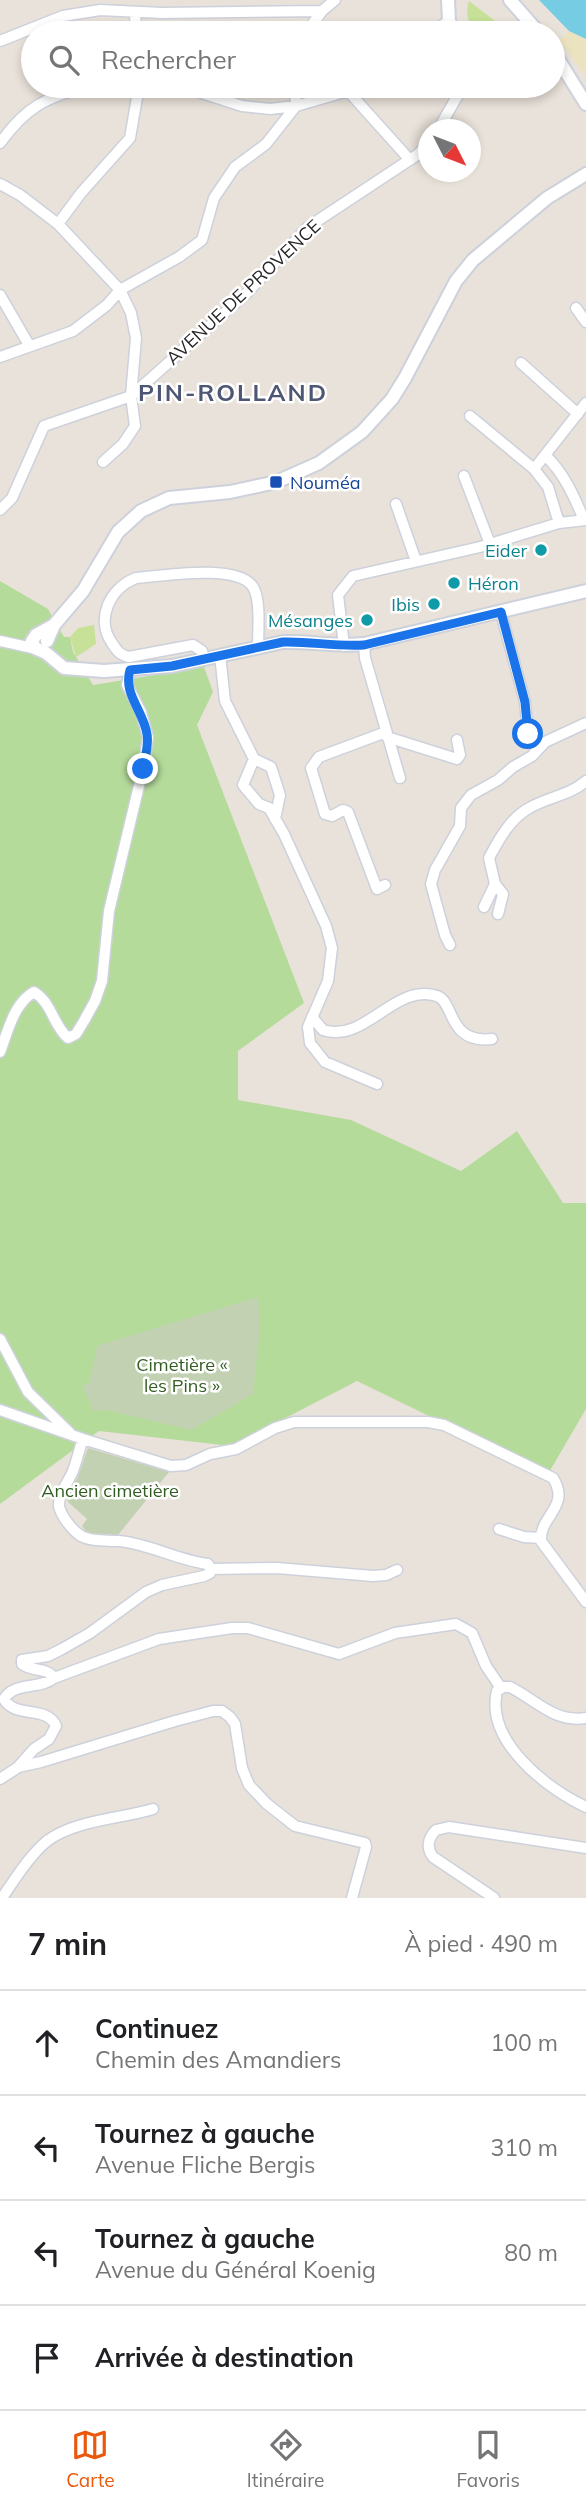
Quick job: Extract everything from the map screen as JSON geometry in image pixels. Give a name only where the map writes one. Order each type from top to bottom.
[{"type":"street","points":[[315,21],[335,0]]},
{"type":"street","points":[[449,0],[449,20]]},
{"type":"street","points":[[510,0],[528,21]]},
{"type":"street","points":[[50,21],[63,16],[100,10],[203,13],[322,11]]},
{"type":"street","points":[[135,12],[135,21]]},
{"type":"street","points":[[0,41],[21,33]]},
{"type":"street","points":[[565,70],[586,104]]},
{"type":"street","points":[[0,143],[28,110],[50,98]]},
{"type":"street","points":[[58,224],[81,193],[130,138],[137,98]]},
{"type":"street","points":[[218,98],[243,106],[270,109],[296,106],[322,98]]},
{"type":"street","points":[[0,357],[73,331],[107,305],[120,290],[179,257],[202,240],[214,198],[235,167],[266,144],[296,106],[296,98]]},
{"type":"street","points":[[359,98],[410,160]]},
{"type":"street","points":[[444,119],[456,98]]},
{"type":"street","name":"AVENUE DE PROVENCE","points":[[0,510],[12,498],[44,426],[131,396],[248,292],[307,228],[418,153]]},
{"type":"street","points":[[0,641],[40,642],[83,591],[118,532],[141,511],[169,498],[230,492],[276,482],[319,463],[362,432],[386,406],[405,379],[456,281],[473,260],[547,198],[584,177]]},
{"type":"street","points":[[0,184],[20,195],[58,224],[120,290],[131,313],[136,338],[131,396],[135,426],[122,444],[103,462]]},
{"type":"street","points":[[0,295],[29,345]]},
{"type":"street","points":[[576,309],[586,322]]},
{"type":"street","points":[[521,363],[578,414]]},
{"type":"street","points":[[534,469],[586,403]]},
{"type":"street","points":[[470,416],[534,469],[548,487],[559,523]]},
{"type":"street","points":[[344,646],[338,595],[353,576],[490,544],[559,523],[585,520],[561,474],[545,455]]},
{"type":"street","points":[[464,476],[490,544]]},
{"type":"street","points":[[396,504],[416,561]]},
{"type":"street","points":[[204,659],[202,652],[193,645],[129,657],[119,653],[104,628],[104,616],[117,590],[136,578],[217,573],[241,577],[254,588],[257,599],[258,647]]},
{"type":"street","points":[[40,642],[64,668],[85,671],[130,670],[172,666],[258,647],[299,642],[364,645],[586,591]]},
{"type":"street","points":[[501,612],[525,702],[528,734]]},
{"type":"street","points":[[364,645],[365,658],[400,778]]},
{"type":"street","points":[[220,655],[225,701],[254,759],[271,767],[280,795],[275,819]]},
{"type":"street","points":[[0,1052],[22,999],[34,992],[44,998],[59,1030],[68,1038],[76,1034],[95,1001],[102,981],[109,911],[143,769],[148,737],[141,712],[127,685],[130,670]]},
{"type":"street","points":[[450,945],[430,884],[460,826],[461,808],[471,795],[532,757],[545,742],[586,723]]},
{"type":"street","points":[[385,885],[377,889],[348,812],[343,810],[332,817],[326,814],[311,768],[319,757],[387,735],[457,759],[460,755],[457,740]]},
{"type":"street","points":[[254,759],[243,785],[259,804],[269,808],[327,926],[332,948],[328,981],[308,1027],[310,1043],[325,1062],[377,1084]]},
{"type":"street","points":[[498,914],[502,894],[495,884],[489,858],[504,831],[529,807],[577,788],[586,781]]},
{"type":"street","points":[[484,907],[495,884]]},
{"type":"street","points":[[312,1017],[323,1030],[344,1032],[406,999],[436,996],[442,999],[454,1024],[461,1030],[477,1038],[492,1039]]},
{"type":"street","points":[[0,1339],[28,1392],[78,1438]]},
{"type":"street","points":[[0,1410],[163,1465],[179,1466],[191,1464],[210,1454],[236,1449],[288,1423],[434,1422],[553,1478],[558,1487],[558,1502],[541,1531],[542,1544],[586,1602]]},
{"type":"street","points":[[78,1438],[72,1474],[60,1498],[59,1508],[71,1527],[91,1539],[153,1547],[193,1562],[208,1564],[211,1569]]},
{"type":"street","points":[[499,1529],[541,1538]]},
{"type":"street","points":[[211,1569],[316,1569],[373,1576],[386,1575],[397,1570]]},
{"type":"street","points":[[54,1678],[47,1672],[26,1667],[22,1660],[48,1656],[115,1617],[146,1592],[162,1585],[204,1576],[210,1573],[211,1569]]},
{"type":"street","points":[[0,1779],[18,1767],[34,1749],[52,1735],[56,1726],[47,1716],[4,1705],[4,1699],[14,1689],[47,1683],[149,1641],[248,1628],[339,1654],[395,1633],[456,1624],[466,1628],[474,1637],[486,1666],[501,1688]]},
{"type":"street","points":[[586,1718],[571,1719],[552,1713],[507,1686],[501,1688],[496,1695],[495,1714],[505,1738],[542,1780],[586,1807]]},
{"type":"street","points":[[18,1767],[175,1721],[213,1711],[222,1712],[235,1724],[242,1768],[249,1785],[267,1804],[295,1826],[365,1843],[352,1898]]},
{"type":"street","points":[[2,1898],[34,1855],[49,1840],[88,1823],[153,1809]]},
{"type":"street","points":[[494,1898],[433,1857],[429,1842],[436,1829],[449,1827],[586,1848]]},
{"type":"green space","points":[[469,1],[495,21],[470,21]]},
{"type":"green space","points":[[0,581],[48,609],[64,637],[70,637],[73,652],[93,685],[204,667],[213,692],[197,725],[304,1003],[238,1051],[238,1100],[351,1120],[461,1171],[517,1131],[563,1203],[586,1203],[586,1409],[548,1474],[357,1381],[231,1446],[99,1431],[0,1504]]},
{"type":"green space","points":[[94,625],[96,644],[76,657],[70,637],[78,628]]},
{"type":"green space","name":"Cimetière « les Pins »","points":[[258,1297],[260,1329],[253,1394],[191,1430],[107,1410],[93,1411],[82,1385],[89,1384],[97,1346]]},
{"type":"green space","name":"Ancien cimetière","points":[[88,1448],[169,1472],[118,1535],[87,1533],[82,1526],[87,1519],[68,1502],[66,1493],[77,1479]]},
{"type":"sand","points":[[569,31],[586,39],[586,76],[565,48],[565,35]]},
{"type":"water","points":[[539,0],[586,0],[586,39],[569,31],[565,27],[565,21],[559,21]]},
{"type":"place","name":"Nouméa","points":[[276,482]]},
{"type":"place","name":"Eider","points":[[541,550]]},
{"type":"place","name":"Héron","points":[[454,583]]},
{"type":"place","name":"Ibis","points":[[434,604]]},
{"type":"place","name":"Mésanges","points":[[367,620]]},
{"type":"district","name":"PIN-ROLLAND","points":[[233,392]]},
{"type":"route","points":[[143,769],[148,737],[141,712],[127,685],[130,670],[172,666],[283,642],[364,645],[501,612],[525,702],[528,734]]}]
